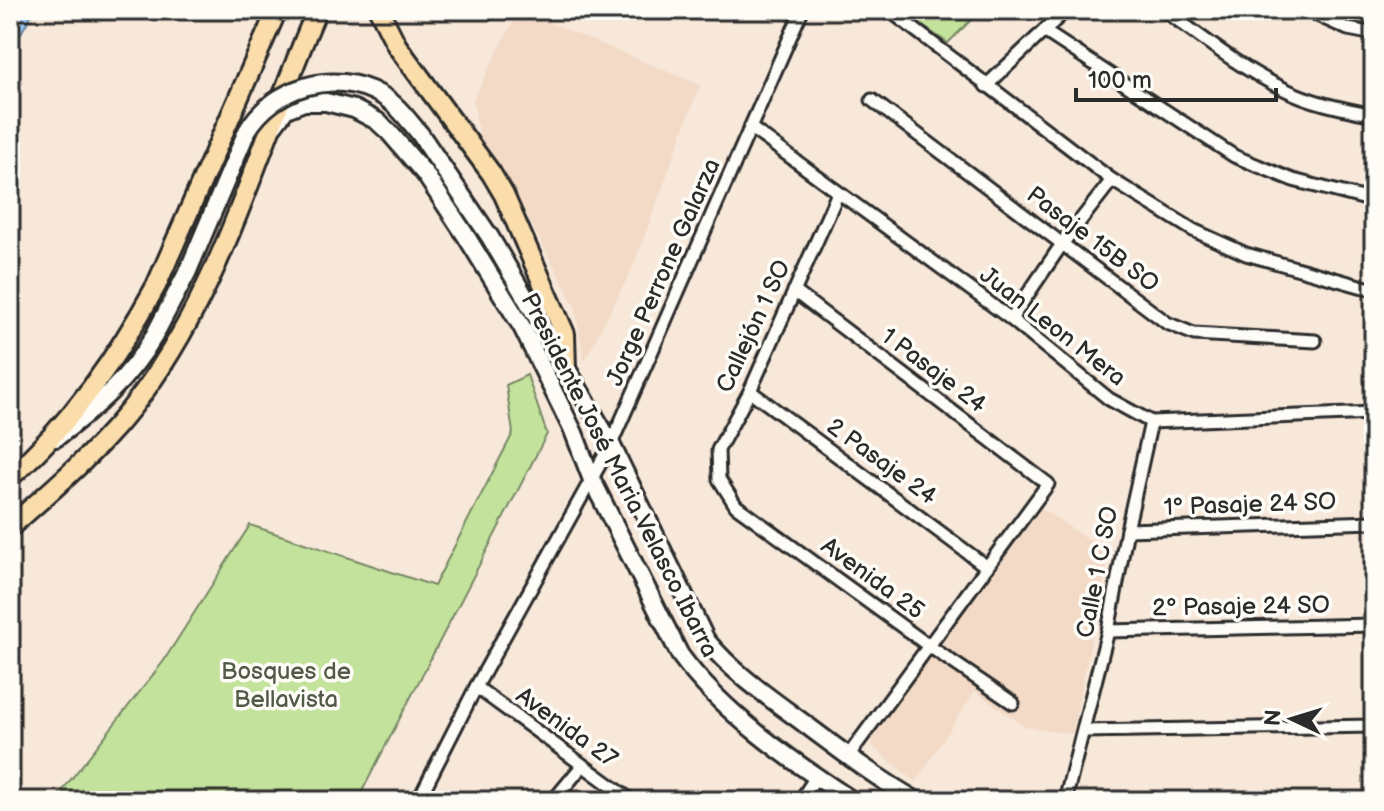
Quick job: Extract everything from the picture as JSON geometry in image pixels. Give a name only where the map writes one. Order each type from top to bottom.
[{"type":"main road","points":[[10,477],[42,449],[106,369],[156,286],[277,10]]},
{"type":"main road","points":[[10,527],[112,432],[186,328],[268,138],[317,10]]},
{"type":"main road","points":[[379,10],[397,46],[504,195],[565,334],[566,369]]},
{"type":"main road","name":"Presidente José Maria Velasco Ibarra","points":[[42,449],[93,410],[123,379],[154,336],[188,271],[254,118],[275,99],[297,88],[318,84],[357,86],[389,100],[420,134],[490,237],[611,444],[706,640],[726,664],[848,756],[917,801]]},
{"type":"main road","name":"Presidente José Maria Velasco Ibarra","points":[[268,138],[286,109],[313,101],[340,105],[365,114],[403,146],[466,236],[522,327],[574,433],[592,480],[673,643],[698,680],[816,777],[853,801]]},
{"type":"street","name":"Jorge Perrone Galarza","points":[[418,801],[476,687],[611,444],[802,10]]},
{"type":"street","points":[[889,10],[1112,180],[1193,230],[1246,254],[1374,290]]},
{"type":"street","points":[[986,86],[1066,10]]},
{"type":"street","points":[[1164,10],[1249,71],[1287,91],[1330,106],[1374,115]]},
{"type":"street","points":[[1306,10],[1348,29],[1374,34]]},
{"type":"street","points":[[1044,31],[1234,156],[1293,180],[1374,201]]},
{"type":"street","name":"Pasaje 15B SO","points":[[872,100],[1167,323],[1194,334],[1315,341]]},
{"type":"street","name":"Juan Leon Mera","points":[[751,128],[1011,319],[1109,399],[1151,422]]},
{"type":"street","points":[[1011,319],[1062,244],[1112,180]]},
{"type":"street","name":"Callejón 1 SO","points":[[719,479],[718,450],[750,391],[838,193]]},
{"type":"street","name":"1 Pasaje 24","points":[[794,291],[1048,484],[987,567]]},
{"type":"street","name":"2 Pasaje 24","points":[[750,391],[987,567]]},
{"type":"street","points":[[1151,422],[1374,413]]},
{"type":"street","name":"Calle 1 C SO","points":[[1065,801],[1108,631],[1151,422]]},
{"type":"street","name":"Avenida 25","points":[[719,479],[736,506],[1013,703]]},
{"type":"street","name":"1º Pasaje 24 SO","points":[[1127,530],[1374,522]]},
{"type":"street","points":[[848,756],[987,567]]},
{"type":"street","name":"2º Pasaje 24 SO","points":[[1108,631],[1374,625]]},
{"type":"street","name":"Avenida 27","points":[[476,687],[632,801]]},
{"type":"street","points":[[1084,731],[1374,726]]},
{"type":"street","points":[[553,801],[582,766]]},
{"type":"street","points":[[800,801],[816,777]]},
{"type":"shaded area","points":[[519,10],[700,85],[633,267],[584,362],[575,306],[501,167],[480,138],[473,100]]},
{"type":"shaded area","points":[[1041,508],[1110,550],[1072,734],[1025,727],[975,691],[916,782],[873,747],[871,737]]},
{"type":"green space","points":[[899,10],[956,10],[973,18],[948,43]]},
{"type":"green space","points":[[1331,10],[1374,10],[1374,25],[1347,19]]},
{"type":"green space","name":"Bosques de Bellavista","points":[[527,375],[547,434],[357,801],[54,801],[163,662],[250,525],[434,586],[513,433],[506,385]]},
{"type":"water","points":[[10,10],[34,10],[10,53]]}]
